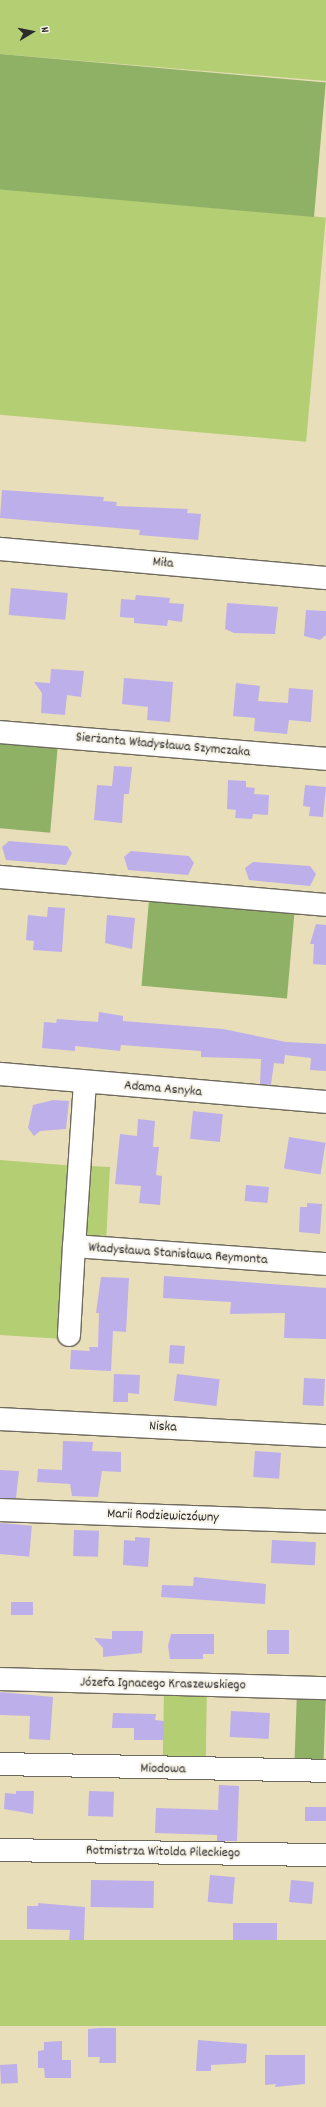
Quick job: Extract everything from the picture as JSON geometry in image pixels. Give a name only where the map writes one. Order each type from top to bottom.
[{"type":"street","name":"Miła","points":[[0,548],[326,578]]},
{"type":"street","name":"Sierżanta Władysława Szymczaka","points":[[0,732],[326,759]]},
{"type":"street","points":[[0,877],[326,905]]},
{"type":"street","name":"Adama Asnyka","points":[[0,1074],[326,1102]]},
{"type":"street","name":"Władysława Stanisława Reymonta","points":[[84,1082],[74,1246],[326,1264]]},
{"type":"street","points":[[69,1336],[74,1246]]},
{"type":"street","name":"Niska","points":[[0,1419],[326,1436]]},
{"type":"street","name":"Marii Rodziewiczówny","points":[[0,1510],[326,1522]]},
{"type":"street","name":"Józefa Ignacego Kraszewskiego","points":[[0,1679],[326,1688]]},
{"type":"street","name":"Miodowa","points":[[0,1764],[326,1771]]},
{"type":"street","name":"Rotmistrza Witolda Pileckiego","points":[[0,1850],[326,1855]]},
{"type":"green space","points":[[0,0],[326,0],[326,81],[0,54]]},
{"type":"green space","points":[[0,54],[326,82],[314,217],[0,190]]},
{"type":"green space","points":[[0,189],[326,217],[306,442],[0,415]]},
{"type":"green space","points":[[0,741],[58,746],[50,833],[0,828]]},
{"type":"green space","points":[[149,900],[294,913],[287,998],[142,986]]},
{"type":"green space","points":[[0,1160],[76,1166],[63,1339],[0,1335]]},
{"type":"green space","points":[[89,1166],[110,1167],[106,1236],[85,1235]]},
{"type":"green space","points":[[164,1688],[207,1689],[206,1758],[163,1757]]},
{"type":"green space","points":[[297,1691],[326,1692],[323,1766],[294,1765]]},
{"type":"green space","points":[[0,1940],[326,1940],[326,2026],[0,2026]]},
{"type":"building","points":[[2,490],[104,497],[103,501],[117,502],[116,506],[188,509],[187,513],[201,514],[198,540],[139,535],[140,530],[0,518]]},
{"type":"building","points":[[11,588],[68,593],[65,620],[9,615]]},
{"type":"building","points":[[136,595],[170,598],[169,603],[184,604],[182,622],[168,620],[167,626],[134,623],[134,618],[120,617],[121,599],[135,600]]},
{"type":"building","points":[[227,603],[278,607],[275,634],[234,633],[225,629]]},
{"type":"building","points":[[306,610],[326,611],[326,635],[320,640],[304,636]]},
{"type":"building","points":[[51,669],[84,671],[81,697],[67,695],[65,715],[41,713],[42,693],[34,682],[50,683]]},
{"type":"building","points":[[124,678],[173,682],[170,722],[147,720],[148,707],[122,704]]},
{"type":"building","points":[[236,683],[260,686],[258,701],[288,703],[289,688],[313,690],[311,722],[289,720],[287,734],[254,731],[255,718],[233,716]]},
{"type":"building","points":[[114,766],[132,767],[129,794],[124,794],[122,823],[94,820],[97,785],[112,786]]},
{"type":"building","points":[[228,780],[246,781],[246,787],[255,788],[254,794],[269,795],[268,815],[253,814],[252,819],[235,818],[236,810],[227,809]]},
{"type":"building","points":[[305,785],[326,787],[323,817],[309,816],[310,807],[303,806]]},
{"type":"building","points":[[9,841],[67,846],[72,853],[66,865],[6,860],[2,847]]},
{"type":"building","points":[[131,851],[189,856],[194,863],[188,875],[128,870],[124,857]]},
{"type":"building","points":[[253,862],[310,866],[316,874],[310,886],[249,880],[245,868]]},
{"type":"building","points":[[48,907],[65,908],[62,952],[33,950],[34,941],[26,940],[28,915],[47,917]]},
{"type":"building","points":[[107,915],[135,918],[132,949],[105,943]]},
{"type":"building","points":[[316,924],[326,925],[326,965],[313,964],[314,944],[310,944]]},
{"type":"building","points":[[99,1012],[123,1016],[123,1021],[223,1029],[286,1042],[326,1044],[326,1071],[310,1070],[311,1058],[285,1055],[284,1064],[274,1063],[271,1085],[260,1084],[261,1059],[201,1057],[201,1051],[121,1045],[120,1051],[75,1046],[75,1051],[42,1048],[44,1022],[56,1023],[57,1019],[98,1022]]},
{"type":"building","points":[[53,1100],[69,1101],[66,1129],[40,1131],[34,1136],[28,1128],[33,1105]]},
{"type":"building","points":[[193,1111],[223,1114],[220,1142],[190,1139]]},
{"type":"building","points":[[138,1119],[155,1121],[153,1147],[159,1147],[156,1175],[162,1176],[160,1205],[139,1203],[141,1186],[115,1184],[120,1134],[137,1136]]},
{"type":"building","points":[[289,1137],[326,1143],[321,1174],[284,1169]]},
{"type":"building","points":[[246,1185],[269,1187],[268,1203],[245,1201]]},
{"type":"building","points":[[307,1203],[322,1204],[320,1234],[299,1232],[300,1207],[307,1207]]},
{"type":"building","points":[[164,1276],[326,1288],[326,1339],[284,1338],[285,1313],[230,1314],[231,1302],[163,1298]]},
{"type":"building","points":[[101,1277],[129,1278],[126,1332],[113,1331],[111,1371],[70,1369],[71,1350],[90,1351],[89,1347],[98,1347],[99,1313],[96,1313]]},
{"type":"building","points":[[170,1345],[185,1346],[184,1364],[169,1363]]},
{"type":"building","points":[[114,1374],[140,1375],[139,1394],[128,1393],[128,1402],[113,1402]]},
{"type":"building","points":[[177,1374],[220,1379],[216,1406],[174,1401]]},
{"type":"building","points":[[304,1378],[325,1379],[324,1406],[303,1405]]},
{"type":"building","points":[[63,1441],[93,1442],[92,1451],[121,1452],[121,1472],[102,1471],[98,1497],[72,1496],[70,1484],[37,1482],[38,1469],[62,1470]]},
{"type":"building","points":[[255,1451],[281,1453],[279,1479],[253,1477]]},
{"type":"building","points":[[0,1470],[19,1471],[16,1498],[0,1498]]},
{"type":"building","points":[[0,1523],[32,1526],[29,1557],[0,1554]]},
{"type":"building","points":[[74,1530],[99,1531],[98,1557],[73,1556]]},
{"type":"building","points":[[135,1537],[150,1538],[148,1567],[123,1565],[124,1540],[135,1541]]},
{"type":"building","points":[[272,1540],[316,1542],[315,1565],[271,1563]]},
{"type":"building","points":[[194,1577],[266,1584],[265,1604],[161,1597],[162,1585],[193,1586]]},
{"type":"building","points":[[11,1602],[33,1602],[33,1615],[11,1615]]},
{"type":"building","points":[[267,1630],[289,1630],[289,1654],[267,1654]]},
{"type":"building","points":[[112,1631],[143,1631],[142,1653],[103,1657],[103,1648],[94,1638],[112,1639]]},
{"type":"building","points":[[171,1634],[214,1634],[214,1654],[203,1654],[203,1659],[170,1659],[168,1646]]},
{"type":"building","points":[[0,1692],[53,1697],[50,1740],[29,1739],[30,1716],[0,1715]]},
{"type":"building","points":[[231,1711],[270,1713],[269,1739],[230,1737]]},
{"type":"building","points":[[113,1713],[156,1714],[155,1720],[164,1721],[164,1740],[134,1740],[134,1728],[112,1728]]},
{"type":"building","points":[[219,1785],[239,1786],[237,1841],[217,1841],[217,1835],[155,1833],[156,1808],[218,1810]]},
{"type":"building","points":[[16,1791],[34,1791],[33,1814],[4,1809],[5,1793],[16,1794]]},
{"type":"building","points":[[89,1791],[114,1792],[113,1817],[88,1816]]},
{"type":"building","points":[[305,1807],[326,1807],[326,1821],[305,1821]]},
{"type":"building","points":[[210,1875],[235,1877],[233,1904],[208,1902]]},
{"type":"building","points":[[91,1880],[154,1881],[154,1908],[91,1907]]},
{"type":"building","points":[[291,1880],[314,1882],[312,1904],[289,1902]]},
{"type":"building","points":[[38,1903],[85,1907],[84,1940],[69,1940],[70,1930],[27,1929],[27,1906],[38,1906]]},
{"type":"building","points":[[233,1923],[277,1923],[277,1940],[233,1940]]},
{"type":"building","points":[[116,2028],[116,2063],[99,2063],[100,2057],[88,2057],[88,2029]]},
{"type":"building","points":[[198,2040],[247,2044],[246,2063],[211,2065],[211,2071],[196,2071]]},
{"type":"building","points":[[62,2041],[62,2060],[71,2060],[71,2078],[45,2078],[44,2068],[38,2068],[38,2051],[44,2050],[44,2042]]},
{"type":"building","points":[[265,2055],[305,2055],[305,2084],[275,2087],[276,2084],[265,2085]]},
{"type":"building","points":[[17,2064],[18,2083],[1,2084],[0,2065]]}]
